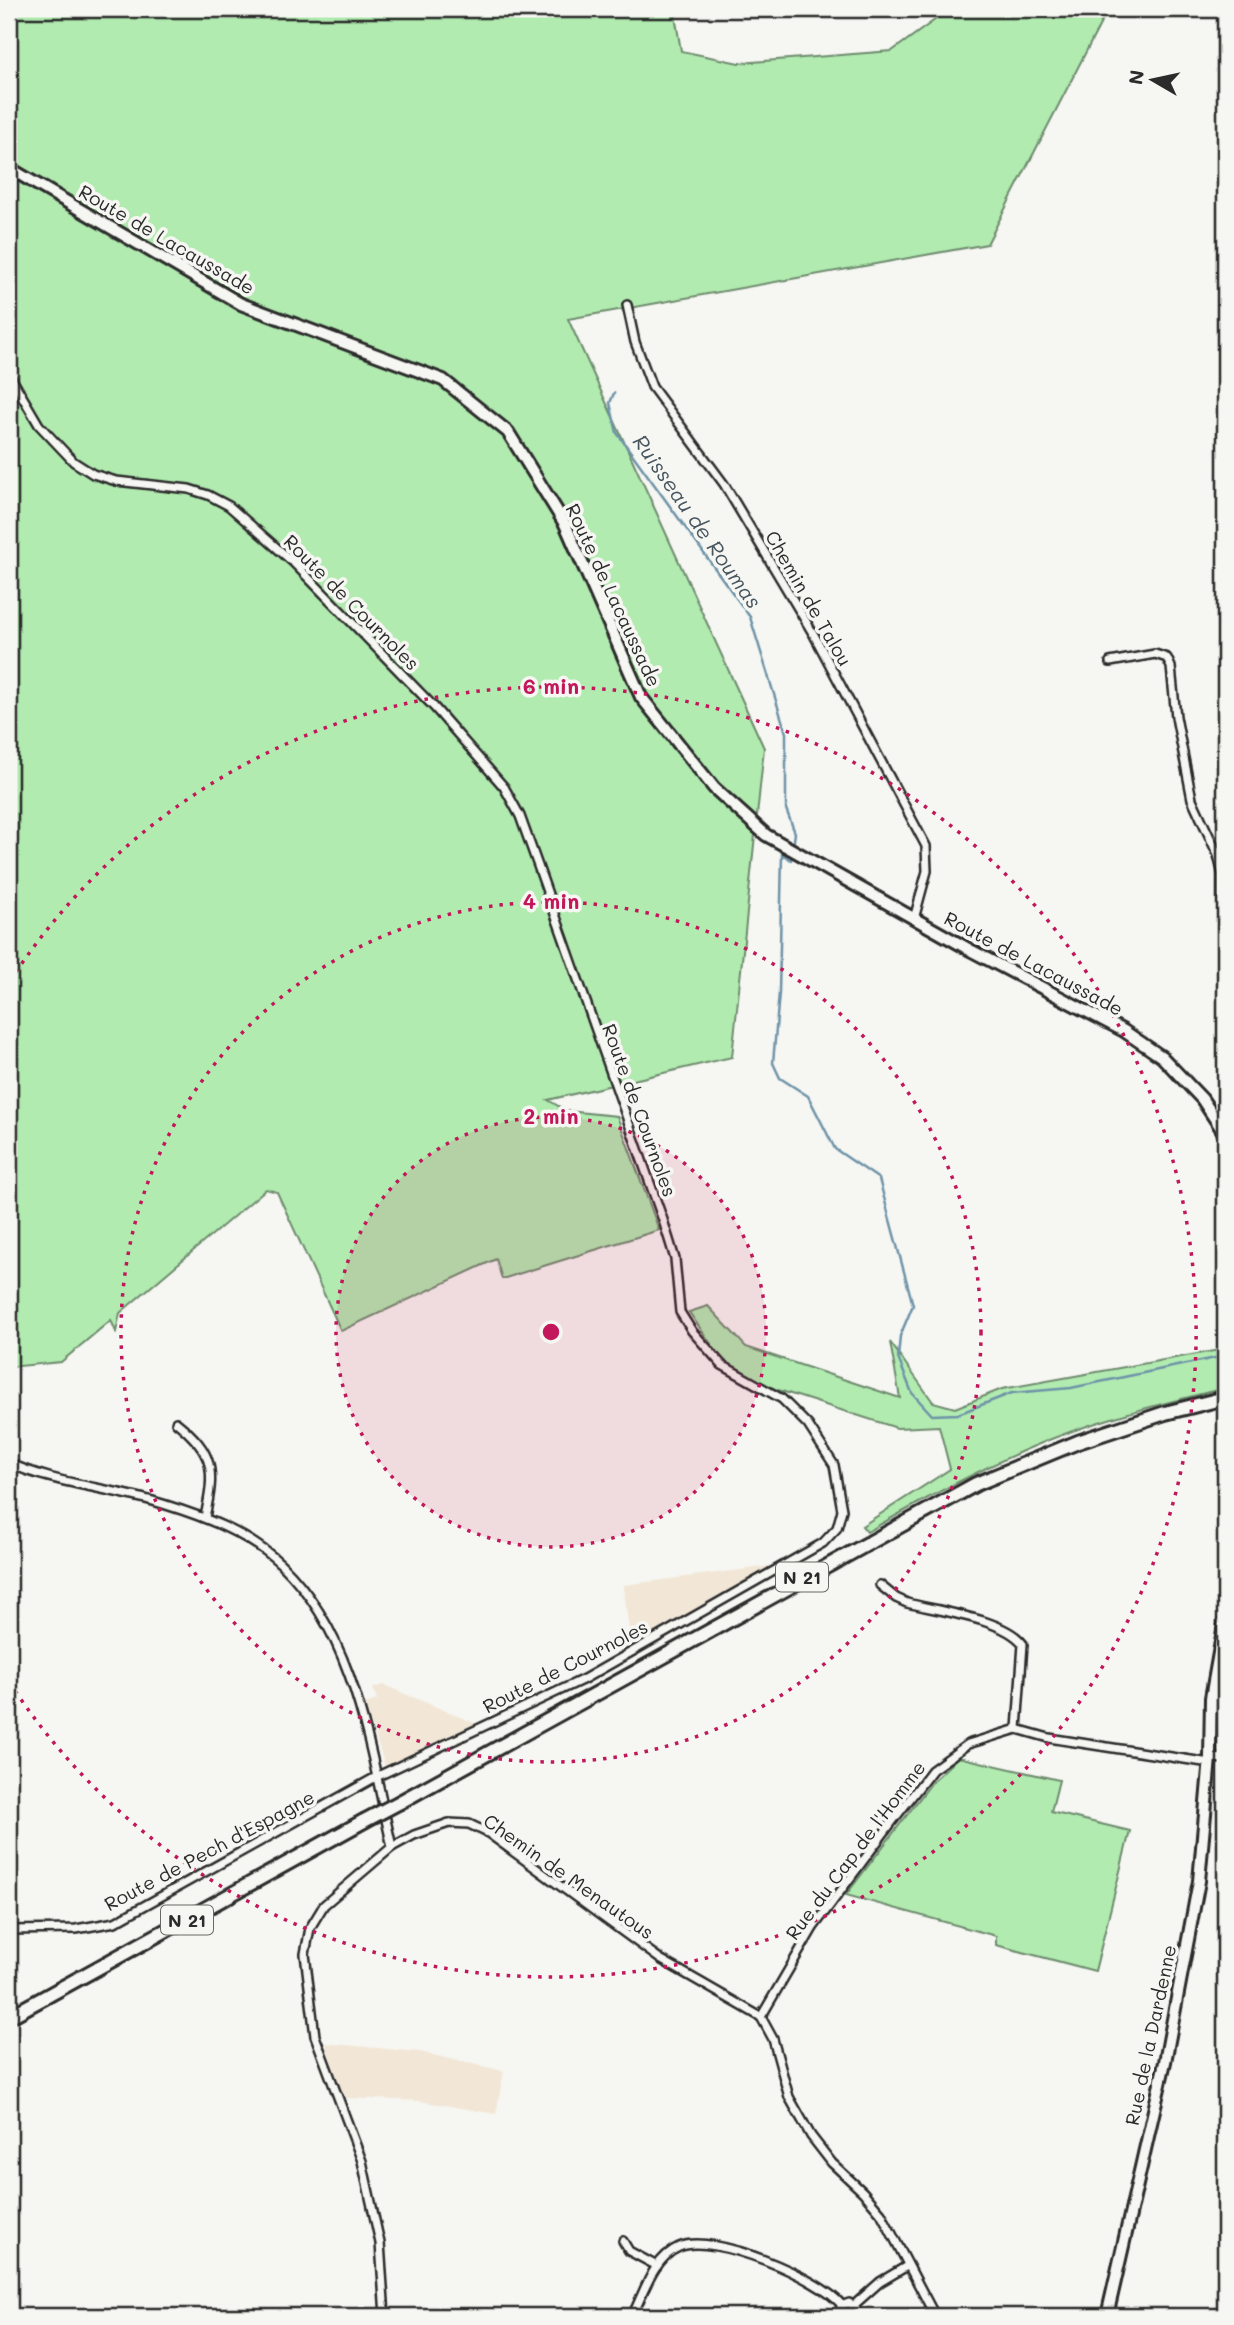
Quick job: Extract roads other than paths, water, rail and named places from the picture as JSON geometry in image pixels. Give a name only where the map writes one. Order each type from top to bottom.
[{"type":"main road","name":"N 21","points":[[9,2017],[976,1484],[1078,1442],[1165,1413],[1225,1398]]},
{"type":"street","name":"Route de Lacaussade","points":[[9,168],[241,304],[443,380],[508,432],[565,524],[641,697],[714,788],[766,835],[914,919],[1124,1031],[1162,1057],[1202,1099],[1225,1134]]},
{"type":"street","name":"Chemin de Talou","points":[[627,305],[635,342],[652,387],[724,484],[814,635],[926,846],[927,871],[914,919]]},
{"type":"street","name":"Route de Cournoles","points":[[9,374],[39,425],[74,462],[93,474],[116,481],[189,489],[229,506],[294,562],[434,707],[503,787],[520,816],[663,1220],[675,1259],[680,1312],[722,1365],[782,1399],[808,1425],[834,1465],[841,1488],[842,1510],[836,1528],[822,1543],[584,1679],[376,1777]]},
{"type":"street","points":[[1110,662],[1155,654],[1167,658],[1171,667],[1176,717],[1192,799],[1218,855],[1223,875],[1225,986]]},
{"type":"street","points":[[176,1422],[200,1445],[213,1470],[205,1517]]},
{"type":"street","points":[[9,1463],[205,1517],[239,1534],[280,1563],[311,1602],[337,1646],[360,1707],[392,1847]]},
{"type":"street","points":[[880,1585],[907,1603],[997,1626],[1016,1634],[1024,1644],[1017,1729],[1049,1738],[1210,1761],[1225,1759]]},
{"type":"street","name":"Rue de la Dardenne","points":[[1107,2316],[1165,2062],[1199,1881],[1210,1761],[1211,1698],[1225,1619]]},
{"type":"street","name":"Rue du Cap de l'Homme","points":[[761,2017],[813,1928],[932,1770],[968,1744],[1017,1729]]},
{"type":"street","name":"Route de Pech d'Espagne","points":[[9,1930],[76,1929],[115,1922],[376,1777]]},
{"type":"street","name":"Chemin de Menautous","points":[[385,2316],[380,2243],[372,2201],[362,2161],[315,2036],[307,1992],[305,1954],[310,1928],[324,1905],[392,1847],[449,1823],[470,1824],[488,1833],[660,1959],[761,2017]]},
{"type":"street","points":[[761,2017],[773,2039],[789,2097],[811,2136],[832,2163],[881,2213],[935,2316]]},
{"type":"street","points":[[623,2241],[629,2251],[657,2266]]},
{"type":"street","points":[[632,2316],[657,2266],[680,2246],[692,2244],[729,2250],[767,2262],[831,2294],[842,2305],[854,2305],[880,2281],[907,2266]]},
{"type":"street","points":[[840,2316],[842,2305]]},
{"type":"street","points":[[854,2305],[856,2316]]},
{"type":"waterway","name":"Ruisseau de Roumas","points":[[614,393],[610,403],[617,433],[750,617],[786,733],[786,809],[795,833],[793,847]]},
{"type":"waterway","name":"Ruisseau de Roumas","points":[[792,854],[791,860],[782,854],[779,993],[773,1063],[780,1078],[808,1096],[835,1149],[879,1179],[913,1305],[900,1336],[898,1358],[912,1393],[932,1415],[958,1414],[1012,1393],[1071,1388],[1225,1356]]}]
